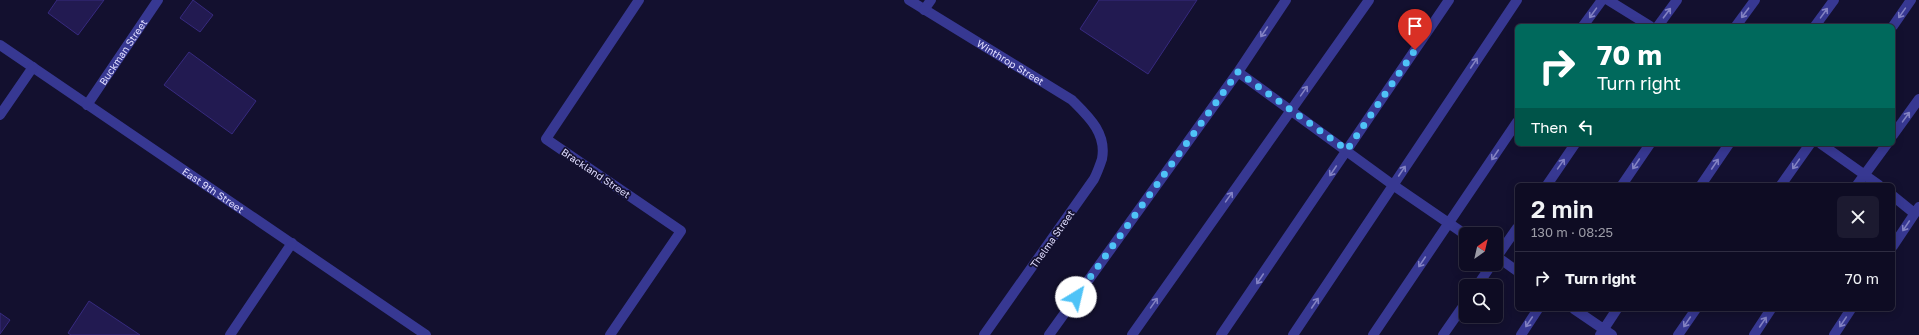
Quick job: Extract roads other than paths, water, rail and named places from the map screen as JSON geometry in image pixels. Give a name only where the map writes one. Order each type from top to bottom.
[{"type":"street","name":"Buckman Street","points":[[87,105],[158,0]]},
{"type":"street","name":"Brackland Street","points":[[610,335],[681,231],[546,139],[639,0]]},
{"type":"street","name":"Winthrop Street","points":[[908,0],[1072,100],[1089,116],[1101,137]]},
{"type":"street","points":[[924,10],[931,0]]},
{"type":"street","points":[[1049,335],[1238,72],[1286,0]]},
{"type":"street","points":[[1132,335],[1369,0]]},
{"type":"street","points":[[1221,335],[1449,0]]},
{"type":"street","points":[[1293,335],[1517,0]]},
{"type":"street","points":[[1584,24],[1602,0]]},
{"type":"street","points":[[1608,0],[1647,24]]},
{"type":"street","points":[[1659,24],[1677,0]]},
{"type":"street","points":[[1737,24],[1755,0]]},
{"type":"street","points":[[1816,24],[1834,0]]},
{"type":"street","points":[[1894,24],[1911,0]]},
{"type":"street","name":"East 9th Street","points":[[0,45],[426,335]]},
{"type":"street","points":[[0,115],[33,67]]},
{"type":"street","points":[[1238,72],[1393,185],[1459,230]]},
{"type":"street","points":[[1895,133],[1919,99]]},
{"type":"street","points":[[1373,335],[1515,125]]},
{"type":"street","name":"Thelma Street","points":[[984,335],[1094,179],[1102,158],[1101,137]]},
{"type":"street","points":[[1547,183],[1574,146]]},
{"type":"street","points":[[1623,183],[1649,146]]},
{"type":"street","points":[[1702,183],[1728,146]]},
{"type":"street","points":[[1782,183],[1809,146]]},
{"type":"street","points":[[1824,146],[1866,174],[1877,183]]},
{"type":"street","points":[[1859,183],[1886,146]]},
{"type":"street","points":[[1895,197],[1917,210],[1895,243]]},
{"type":"street","points":[[1503,248],[1515,231]]},
{"type":"street","points":[[230,335],[292,243]]},
{"type":"street","points":[[1503,263],[1515,270]]},
{"type":"street","points":[[1520,335],[1537,311]]},
{"type":"street","points":[[1577,311],[1605,333],[1616,311]]},
{"type":"street","points":[[1678,335],[1695,311]]},
{"type":"street","points":[[1754,335],[1770,311]]},
{"type":"street","points":[[1834,335],[1850,311]]},
{"type":"street","points":[[1443,335],[1459,312]]}]
